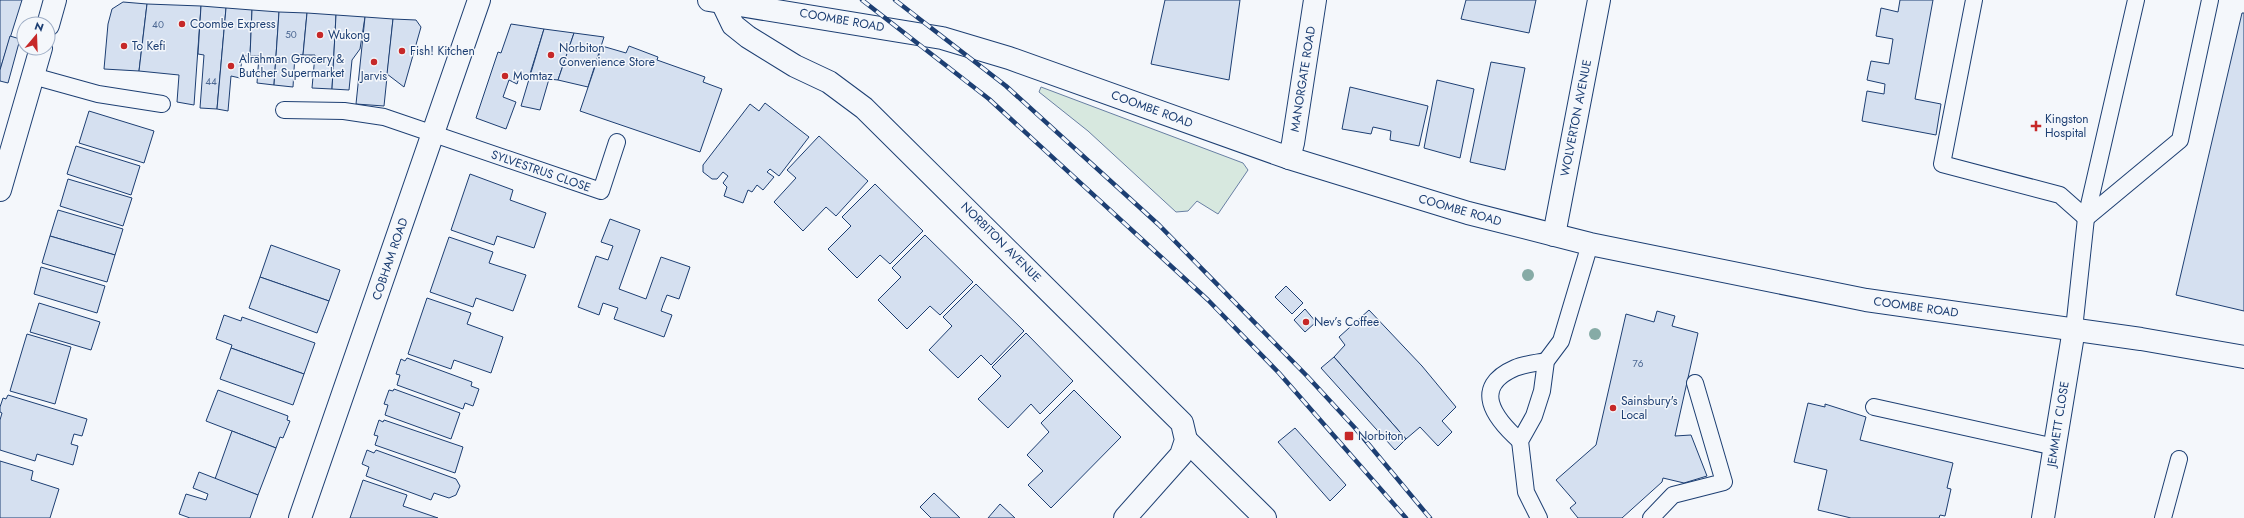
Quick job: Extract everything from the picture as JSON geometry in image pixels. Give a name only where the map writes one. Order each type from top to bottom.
[{"type":"street","points":[[51,16],[55,0]]},
{"type":"street","name":"COBHAM ROAD","points":[[300,518],[479,0]]},
{"type":"street","name":"MANORGATE ROAD","points":[[1289,158],[1293,143],[1315,0]]},
{"type":"street","name":"WOLVERTON AVENUE","points":[[1554,235],[1599,0]]},
{"type":"street","name":"COOMBE ROAD","points":[[716,1],[942,38],[1009,58],[1289,158],[1468,213],[1590,244],[1866,300],[2074,329],[2244,357]]},
{"type":"street","name":"NORBITON AVENUE","points":[[716,1],[733,25],[748,36],[795,66],[829,82],[864,108],[1165,405],[1182,423],[1186,440]]},
{"type":"street","points":[[0,190],[39,56]]},
{"type":"street","name":"JEMMETT CLOSE","points":[[2043,518],[2074,329]]},
{"type":"street","points":[[1125,518],[1174,464],[1181,455],[1186,440],[1265,518]]},
{"type":"lane","points":[[1974,0],[1942,164],[2060,195],[2086,218]]},
{"type":"lane","points":[[2074,329],[2086,218],[2136,0]]},
{"type":"lane","points":[[2086,218],[2180,140],[2210,0]]},
{"type":"lane","points":[[33,76],[98,94],[162,104]]},
{"type":"lane","points":[[284,110],[344,111],[384,117],[433,134]]},
{"type":"lane","name":"SYLVESTRUS CLOSE","points":[[433,134],[601,191],[617,142]]},
{"type":"lane","points":[[1539,518],[1526,492],[1520,440],[1534,416],[1542,391],[1546,361],[1561,341],[1590,244]]},
{"type":"lane","points":[[1520,440],[1503,426],[1490,406],[1492,386],[1502,374],[1516,367],[1546,361]]},
{"type":"lane","points":[[1651,518],[1673,495],[1724,482],[1695,383]]},
{"type":"lane","points":[[1874,407],[2055,447]]},
{"type":"lane","points":[[2164,518],[2179,459]]},
{"type":"shaded area","points":[[1041,87],[1243,163],[1248,170],[1218,214],[1197,201],[1188,211],[1176,212],[1088,131],[1039,92]]},
{"type":"building","points":[[0,0],[22,0],[16,16],[0,70]]},
{"type":"building","points":[[1165,0],[1240,0],[1229,80],[1151,64]]},
{"type":"building","points":[[1466,0],[1536,0],[1529,33],[1461,19]]},
{"type":"building","points":[[1900,0],[1933,0],[1915,99],[1941,104],[1936,135],[1862,121],[1867,91],[1884,94],[1885,84],[1867,80],[1871,61],[1889,64],[1893,39],[1876,36],[1881,8],[1898,12]]},
{"type":"building","name":"To Kefi","points":[[123,2],[147,4],[139,71],[104,69],[108,24],[112,9]]},
{"type":"building","points":[[147,4],[201,6],[194,105],[177,102],[179,75],[139,71]]},
{"type":"building","points":[[201,6],[226,8],[217,109],[200,108],[204,55],[198,54]]},
{"type":"building","name":"Alrahman Grocery & Butcher Supermarket","points":[[226,8],[252,10],[250,56],[242,56],[240,78],[231,76],[228,111],[217,109]]},
{"type":"building","points":[[252,10],[279,12],[274,85],[257,83],[259,56],[250,56]]},
{"type":"building","points":[[279,12],[307,13],[303,55],[295,54],[293,87],[274,85]]},
{"type":"building","name":"Wukong","points":[[307,13],[336,15],[332,89],[312,88],[315,55],[303,55]]},
{"type":"building","points":[[2242,13],[2244,13],[2244,311],[2176,295]]},
{"type":"building","points":[[336,15],[365,17],[360,49],[352,60],[349,90],[332,89]]},
{"type":"building","name":"Jarvis","points":[[365,17],[393,19],[384,106],[356,104]]},
{"type":"building","name":"Fish! Kitchen","points":[[393,19],[416,20],[421,27],[404,87],[387,74]]},
{"type":"building","name":"Momtaz","points":[[511,24],[544,29],[529,77],[520,74],[517,84],[509,80],[503,97],[516,102],[506,129],[476,118],[498,52],[501,53]]},
{"type":"building","name":"Norbiton Convenience Store","points":[[544,29],[574,33],[558,80],[549,79],[540,110],[521,106]]},
{"type":"building","points":[[574,33],[604,37],[588,87],[558,80]]},
{"type":"building","points":[[10,36],[16,38],[16,54],[8,83],[0,81],[0,70]]},
{"type":"building","points":[[602,46],[626,53],[629,46],[658,57],[657,60],[705,77],[703,82],[722,89],[700,152],[580,111]]},
{"type":"building","points":[[1491,62],[1525,68],[1505,170],[1470,162]]},
{"type":"building","points":[[1437,80],[1474,89],[1460,158],[1424,148]]},
{"type":"building","points":[[1350,87],[1428,106],[1419,146],[1390,140],[1391,131],[1373,127],[1371,134],[1342,129]]},
{"type":"building","points":[[765,103],[809,137],[779,176],[770,169],[767,172],[774,177],[763,190],[757,185],[752,192],[748,190],[743,203],[724,196],[727,187],[723,183],[728,176],[723,172],[717,179],[712,179],[703,172],[703,165],[750,104],[759,111]]},
{"type":"building","points":[[89,111],[154,131],[144,163],[79,143]]},
{"type":"building","points":[[819,136],[868,181],[836,216],[826,207],[803,231],[774,202],[796,178],[787,170]]},
{"type":"building","points":[[76,146],[140,166],[131,195],[67,174]]},
{"type":"building","points":[[470,174],[513,190],[510,200],[546,213],[534,248],[497,236],[494,245],[451,230]]},
{"type":"building","points":[[68,179],[132,198],[123,226],[60,206]]},
{"type":"building","points":[[875,184],[923,231],[890,264],[880,255],[857,278],[828,249],[851,226],[842,217]]},
{"type":"building","points":[[58,210],[123,229],[115,255],[50,236]]},
{"type":"building","points":[[610,219],[640,230],[619,289],[646,299],[661,257],[690,267],[679,299],[667,295],[663,305],[661,311],[672,315],[664,337],[614,319],[618,308],[603,303],[599,315],[578,307],[596,256],[608,260],[613,246],[601,242]]},
{"type":"building","points":[[925,235],[973,282],[940,315],[930,306],[907,329],[878,300],[901,277],[892,268]]},
{"type":"building","points":[[50,236],[115,255],[107,282],[42,263]]},
{"type":"building","points":[[449,237],[493,252],[489,263],[526,275],[513,311],[476,298],[473,307],[430,292]]},
{"type":"building","points":[[271,245],[340,270],[329,301],[260,277]]},
{"type":"building","points":[[41,267],[105,286],[97,313],[34,294]]},
{"type":"building","points":[[260,277],[329,301],[317,333],[249,308]]},
{"type":"building","points":[[976,284],[1024,331],[991,365],[981,355],[958,378],[929,350],[952,326],[943,317]]},
{"type":"building","points":[[1286,286],[1303,303],[1292,314],[1275,297]]},
{"type":"building","points":[[427,298],[471,313],[467,324],[503,337],[491,373],[454,360],[451,369],[408,354]]},
{"type":"building","points":[[39,303],[100,322],[91,350],[30,332]]},
{"type":"building","points":[[1305,309],[1316,322],[1305,332],[1294,320]]},
{"type":"building","points":[[1369,310],[1422,366],[1456,407],[1442,421],[1452,432],[1438,446],[1420,427],[1406,439],[1334,357],[1345,345],[1339,337]]},
{"type":"building","points":[[1657,311],[1675,316],[1672,326],[1698,333],[1675,436],[1691,435],[1707,476],[1684,483],[1663,478],[1662,482],[1622,518],[1578,518],[1570,508],[1576,503],[1556,480],[1596,445],[1626,314],[1654,322]]},
{"type":"building","points":[[224,315],[241,321],[242,317],[315,343],[304,374],[231,348],[232,345],[216,339]]},
{"type":"building","points":[[1026,333],[1073,381],[1040,414],[1031,404],[1008,428],[978,399],[1001,376],[992,367]]},
{"type":"building","points":[[27,334],[71,347],[55,404],[10,391]]},
{"type":"building","points":[[231,348],[304,374],[293,405],[220,379]]},
{"type":"building","points":[[1334,357],[1406,439],[1395,450],[1321,368]]},
{"type":"building","points":[[407,358],[472,382],[471,386],[479,389],[473,406],[465,403],[463,409],[397,385],[400,375],[396,374],[401,359],[405,361]]},
{"type":"building","points":[[394,389],[460,413],[451,439],[385,415],[388,405],[384,404],[389,390],[393,391]]},
{"type":"building","points":[[218,390],[288,416],[287,420],[290,421],[283,438],[280,437],[276,448],[206,421]]},
{"type":"building","points":[[1074,390],[1121,437],[1051,508],[1028,485],[1043,471],[1027,455],[1049,432],[1041,423]]},
{"type":"building","points":[[8,395],[87,419],[82,436],[74,434],[71,444],[78,446],[73,465],[37,454],[35,461],[0,450],[0,420],[2,413],[0,412],[0,407],[3,398],[6,399]]},
{"type":"building","points":[[1808,403],[1825,407],[1825,404],[1866,417],[1860,440],[1953,463],[1947,488],[1951,489],[1945,516],[1940,515],[1939,518],[1851,518],[1818,510],[1827,470],[1794,462]]},
{"type":"building","points":[[379,420],[383,422],[384,420],[463,447],[455,473],[375,445],[378,436],[374,435]]},
{"type":"building","points":[[1295,428],[1346,485],[1330,501],[1278,442]]},
{"type":"building","points":[[232,431],[276,448],[258,495],[215,479]]},
{"type":"building","points":[[367,450],[374,453],[376,450],[456,479],[460,486],[456,495],[449,498],[434,493],[431,500],[366,476],[369,467],[362,464]]},
{"type":"building","points":[[0,461],[33,471],[31,480],[59,489],[50,518],[0,518]]},
{"type":"building","points":[[199,472],[258,495],[250,518],[190,518],[179,514],[186,494],[206,500],[208,494],[193,488]]},
{"type":"building","points":[[363,480],[407,495],[403,506],[438,518],[350,518]]},
{"type":"building","points":[[934,493],[960,518],[931,518],[920,507]]},
{"type":"building","points":[[1000,504],[1015,518],[988,518]]},
{"type":"railway","points":[[862,0],[989,99],[1208,300],[1279,373],[1406,518]]},
{"type":"railway","points":[[895,0],[1006,86],[1159,225],[1307,376],[1355,428],[1430,518]]},
{"type":"place","name":"Coombe Express","points":[[182,24]]},
{"type":"place","name":"Wukong","points":[[320,35]]},
{"type":"place","name":"To Kefi","points":[[124,46]]},
{"type":"place","name":"Fish! Kitchen","points":[[402,51]]},
{"type":"place","name":"Norbiton Convenience Store","points":[[551,55]]},
{"type":"place","name":"Jarvis","points":[[374,62]]},
{"type":"place","name":"Alrahman Grocery & Butcher Supermarket","points":[[231,66]]},
{"type":"place","name":"Momtaz","points":[[505,76]]},
{"type":"place","name":"Kingston Hospital","points":[[2036,126]]},
{"type":"place","name":"Nev’s Coffee","points":[[1306,322]]},
{"type":"place","name":"Sainsbury's Local","points":[[1613,408]]},
{"type":"place","name":"Norbiton","points":[[1349,436]]}]
